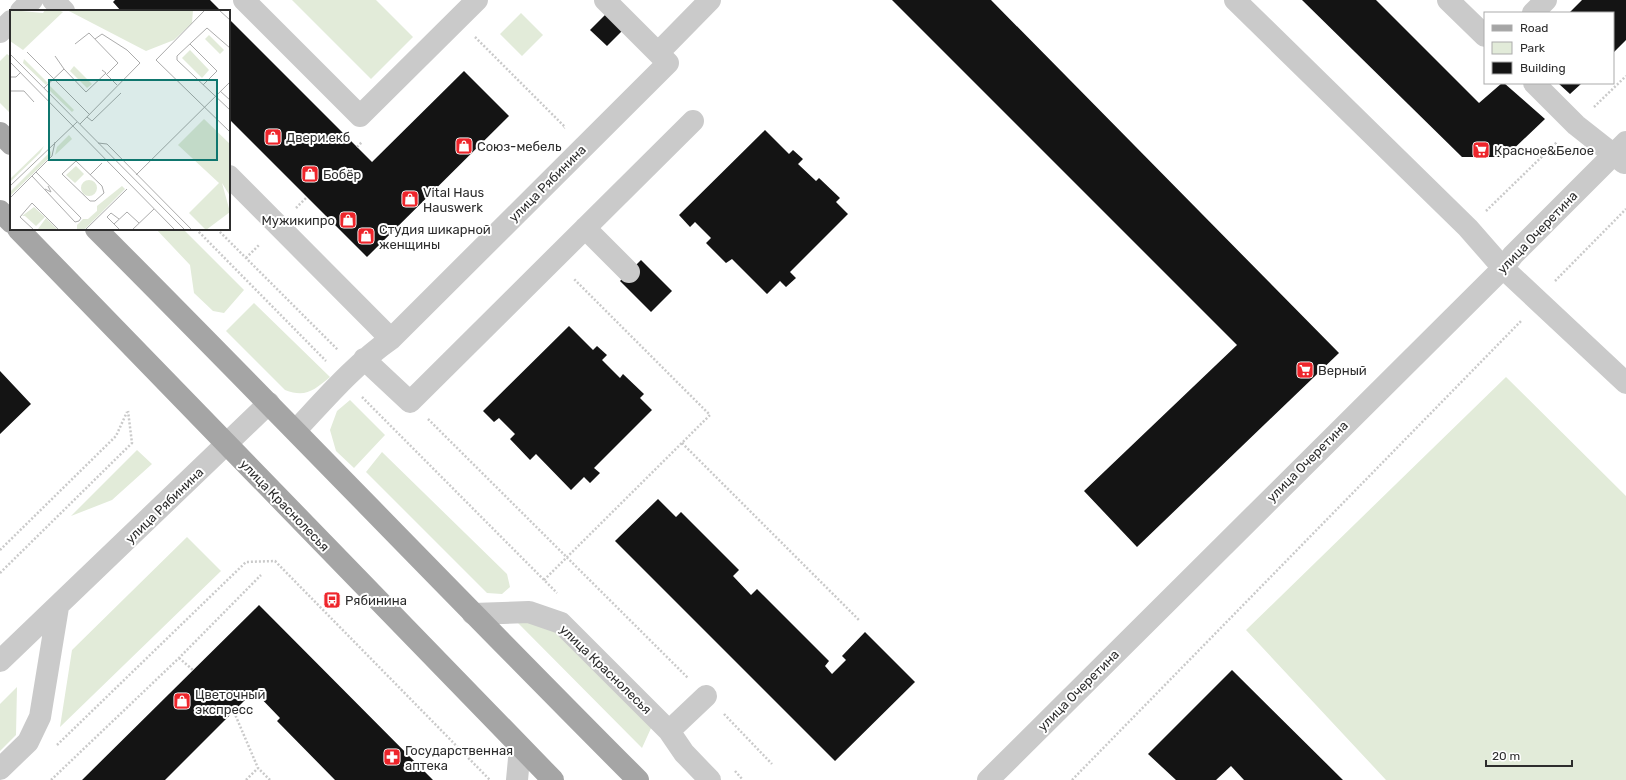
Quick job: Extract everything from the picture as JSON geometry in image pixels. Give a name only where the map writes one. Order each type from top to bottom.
[{"type":"main road","points":[[0,133],[10,143]]},
{"type":"main road","points":[[0,211],[10,221]]},
{"type":"main road","name":"улица Краснолесья","points":[[19,230],[520,748],[553,780]]},
{"type":"main road","points":[[97,230],[296,430],[473,614],[638,780]]},
{"type":"street","points":[[22,10],[32,0]]},
{"type":"street","points":[[53,0],[63,10]]},
{"type":"street","points":[[244,0],[360,116],[477,0]]},
{"type":"street","points":[[605,0],[658,53],[710,0]]},
{"type":"street","points":[[1235,0],[1468,228],[1503,268],[1540,301],[1626,384]]},
{"type":"street","points":[[1448,0],[1484,35]]},
{"type":"street","points":[[1534,12],[1546,0]]},
{"type":"street","points":[[0,32],[10,22]]},
{"type":"street","name":"улица Рябинина","points":[[296,430],[364,359],[391,339],[668,63],[658,53]]},
{"type":"street","points":[[1535,84],[1576,125],[1622,154]]},
{"type":"street","points":[[364,359],[410,402],[693,121]]},
{"type":"street","name":"улица Очеретина","points":[[988,780],[1503,268],[1513,255],[1622,154]]},
{"type":"street","points":[[230,177],[391,339]]},
{"type":"street","points":[[585,228],[629,272]]},
{"type":"street","name":"улица Рябинина","points":[[0,661],[227,445],[269,403]]},
{"type":"street","points":[[0,769],[28,742],[40,717],[58,607]]},
{"type":"street","name":"улица Краснолесья","points":[[473,614],[529,612],[561,623],[669,730],[684,753],[710,780]]},
{"type":"street","points":[[669,730],[706,696]]},
{"type":"street","points":[[517,780],[520,748]]},
{"type":"path","points":[[471,33],[565,127],[560,133]]},
{"type":"path","points":[[1468,228],[1626,76]]},
{"type":"path","points":[[1072,780],[1540,301],[1552,283],[1626,208]]},
{"type":"path","points":[[197,230],[560,597]]},
{"type":"path","points":[[218,230],[339,351],[372,319]]},
{"type":"path","points":[[544,580],[710,415],[554,259]]},
{"type":"path","points":[[410,402],[706,696],[772,764]]},
{"type":"path","points":[[0,550],[116,436],[128,411],[132,443],[0,573]]},
{"type":"path","points":[[682,443],[859,620]]},
{"type":"path","points":[[54,747],[246,562],[275,561],[491,780]]},
{"type":"path","points":[[51,780],[179,658],[261,575]]},
{"type":"path","points":[[179,658],[193,670]]},
{"type":"path","points":[[234,712],[258,768],[270,780]]},
{"type":"path","points":[[246,780],[258,768]]},
{"type":"path","points":[[732,769],[743,780]]},
{"type":"green space","points":[[292,0],[376,0],[413,37],[371,79]]},
{"type":"green space","points":[[521,13],[543,35],[522,56],[500,34]]},
{"type":"green space","points":[[7,54],[10,56],[10,113],[0,103],[0,61]]},
{"type":"green space","points":[[157,230],[184,230],[244,290],[224,313],[213,311],[194,293],[190,265]]},
{"type":"green space","points":[[254,303],[330,377],[319,386],[304,393],[285,390],[226,331]]},
{"type":"green space","points":[[1506,377],[1626,496],[1626,780],[1386,780],[1246,630]]},
{"type":"green space","points":[[350,400],[385,435],[354,468],[336,451],[330,430],[337,411]]},
{"type":"green space","points":[[137,450],[152,464],[112,500],[71,516]]},
{"type":"green space","points":[[382,452],[507,574],[510,587],[502,594],[487,593],[366,472]]},
{"type":"green space","points":[[187,537],[221,571],[60,727],[72,650]]},
{"type":"green space","points":[[515,620],[537,624],[561,634],[652,726],[642,748]]},
{"type":"green space","points":[[17,687],[16,735],[0,751],[0,704]]},
{"type":"building","points":[[115,0],[210,0],[220,10],[120,10],[113,2]]},
{"type":"building","points":[[892,0],[991,0],[1339,353],[1137,547],[1084,491],[1237,345]]},
{"type":"building","points":[[1302,0],[1376,0],[1479,103],[1501,84],[1505,84],[1545,119],[1505,157],[1462,157]]},
{"type":"building","points":[[1582,0],[1626,0],[1626,40],[1614,52],[1614,12],[1570,12]]},
{"type":"building","points":[[608,12],[624,29],[607,46],[590,30]]},
{"type":"building","points":[[230,20],[372,162],[464,71],[509,116],[367,257],[230,120]]},
{"type":"building","points":[[1559,84],[1581,84],[1570,94]]},
{"type":"building","points":[[765,130],[789,154],[793,150],[803,159],[798,164],[816,181],[819,178],[840,198],[836,202],[848,214],[790,272],[796,278],[786,287],[780,281],[767,294],[732,259],[726,263],[706,243],[711,238],[695,222],[690,227],[679,215]]},
{"type":"building","points":[[641,260],[672,291],[651,312],[620,281]]},
{"type":"building","points":[[569,326],[593,350],[597,346],[607,355],[602,360],[620,378],[623,374],[644,394],[640,398],[652,410],[594,468],[600,473],[590,483],[584,477],[571,490],[536,454],[530,460],[510,439],[515,434],[499,418],[494,422],[483,411]]},
{"type":"building","points":[[0,371],[31,404],[0,434]]},
{"type":"building","points":[[658,499],[676,517],[681,512],[739,570],[733,576],[751,595],[757,589],[829,661],[825,666],[832,674],[846,660],[842,656],[865,632],[915,682],[835,761],[615,541]]},
{"type":"building","points":[[259,605],[433,780],[335,780],[277,721],[280,718],[254,691],[165,780],[82,780]]},
{"type":"building","points":[[1232,670],[1343,780],[1244,780],[1231,766],[1216,780],[1176,780],[1148,754]]},
{"type":"place","name":"Двери.екб","points":[[273,137]]},
{"type":"place","name":"Союз-мебель","points":[[464,146]]},
{"type":"place","name":"Красное&Белое","points":[[1481,150]]},
{"type":"place","name":"Бобёр","points":[[310,174]]},
{"type":"place","name":"Vital Haus Hauswerk","points":[[410,199]]},
{"type":"place","name":"Мужикипро","points":[[348,220]]},
{"type":"place","name":"Студия шикарной женщины","points":[[366,236]]},
{"type":"place","name":"Верный","points":[[1305,370]]},
{"type":"place","name":"Рябинина","points":[[332,600]]},
{"type":"place","name":"Цветочный экспресс","points":[[182,701]]},
{"type":"place","name":"Государственная аптека","points":[[392,757]]}]
